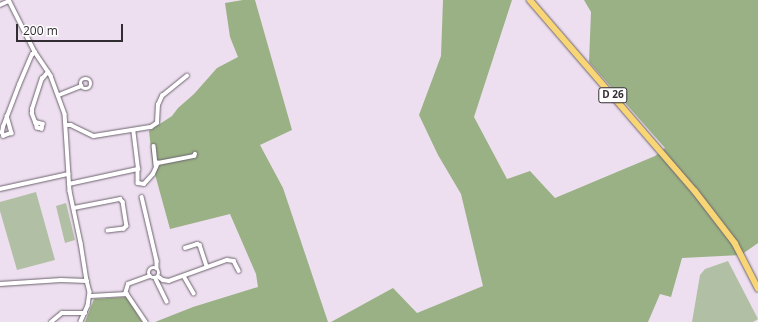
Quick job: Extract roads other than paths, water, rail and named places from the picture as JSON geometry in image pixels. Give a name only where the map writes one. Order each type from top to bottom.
[{"type":"main road","name":"D 26","points":[[530,0],[695,191],[735,243],[758,288]]},
{"type":"street","points":[[0,5],[9,1],[34,52],[48,72],[59,95],[67,125],[69,184],[86,281],[91,296],[81,322]]},
{"type":"street","points":[[7,116],[12,132],[4,136],[2,133],[7,116],[34,52]]},
{"type":"street","points":[[35,122],[32,109],[42,79],[48,72]]},
{"type":"street","points":[[67,125],[71,125],[94,136],[133,131],[151,126],[157,123],[158,105],[162,96],[187,76]]},
{"type":"street","points":[[59,95],[81,86]]},
{"type":"street","points":[[133,131],[138,169],[138,183],[142,184],[151,177],[156,166],[160,162],[194,156],[195,154]]},
{"type":"street","points":[[154,146],[156,166]]},
{"type":"street","points":[[69,184],[138,169]]},
{"type":"street","points":[[0,189],[68,174]]},
{"type":"street","points":[[142,196],[157,261],[157,268],[160,272],[157,278],[167,302]]},
{"type":"street","points":[[74,208],[120,199],[123,202],[127,226],[124,229],[108,231]]},
{"type":"street","points":[[185,248],[197,244],[200,245],[207,266]]},
{"type":"street","points":[[125,294],[128,284],[150,276],[165,281],[184,276],[189,272],[227,260],[232,260],[238,271]]},
{"type":"street","points":[[150,276],[150,269],[157,268]]},
{"type":"street","points":[[184,276],[194,293]]},
{"type":"street","points":[[0,284],[61,280],[86,281]]},
{"type":"street","points":[[91,296],[129,295],[146,322]]},
{"type":"street","points":[[51,322],[62,312],[85,313]]}]
